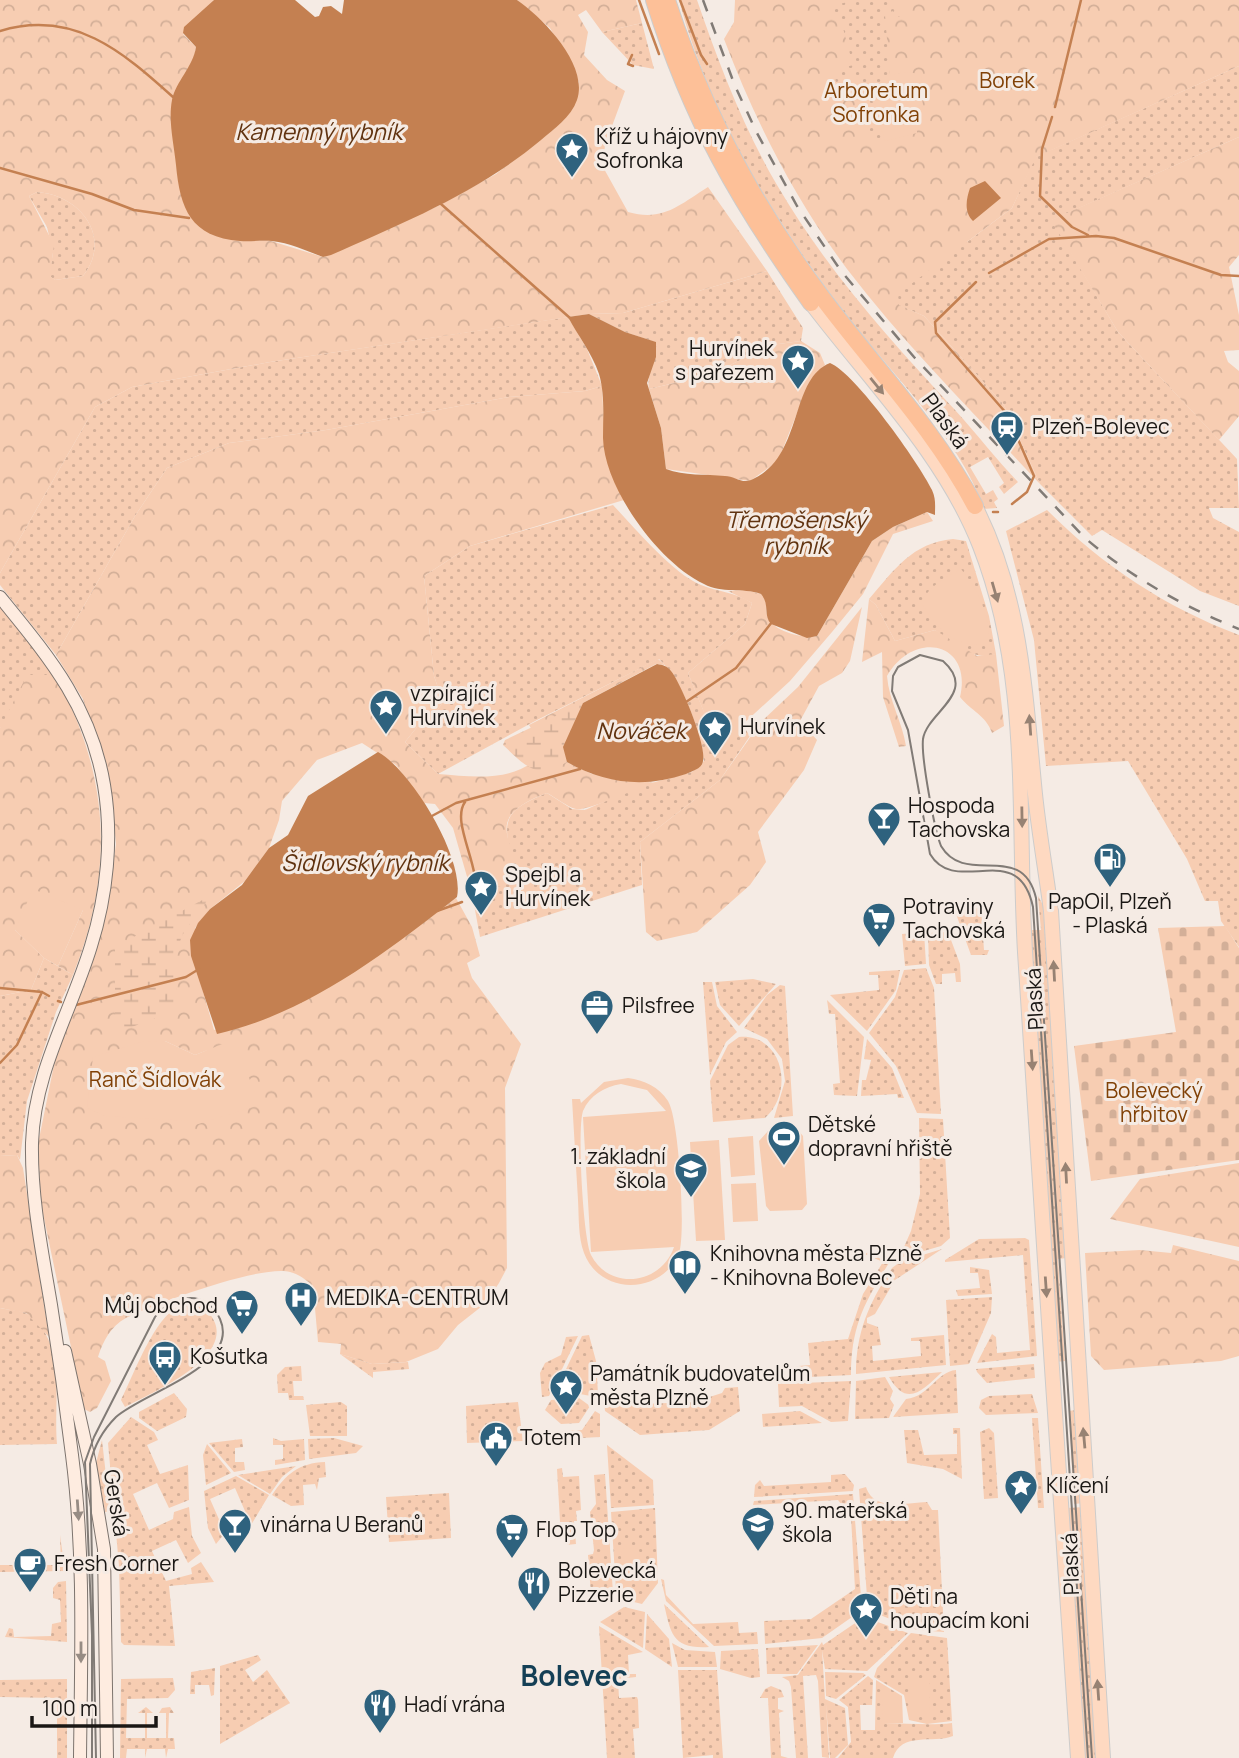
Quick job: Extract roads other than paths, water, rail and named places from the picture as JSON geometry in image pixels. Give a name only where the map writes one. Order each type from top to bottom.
[{"type":"highway","points":[[654,0],[689,97],[725,174],[816,300]]},
{"type":"highway","points":[[667,0],[704,101],[737,168],[816,300]]},
{"type":"highway","name":"Plaská","points":[[816,300],[925,426],[975,506]]},
{"type":"main road","name":"Plaská","points":[[816,300],[914,433],[958,500],[992,580],[1008,646],[1020,760],[1023,913],[1078,1758]]},
{"type":"main road","name":"Plaská","points":[[975,506],[1004,577],[1021,646],[1036,804],[1051,911],[1103,1758]]},
{"type":"street","name":"Gerská","points":[[0,597],[60,671],[77,702],[102,772],[107,808],[108,861],[97,927],[51,1049],[37,1105],[32,1140],[33,1187],[78,1508],[80,1758]]},
{"type":"street","name":"Gerská","points":[[43,1259],[90,1464],[101,1526],[107,1619],[107,1758]]},
{"type":"water","name":"Kamenný rybník","points":[[214,0],[295,0],[315,17],[319,16],[323,7],[331,6],[342,14],[344,0],[517,0],[551,30],[570,58],[579,86],[577,100],[571,112],[557,127],[517,159],[467,191],[331,255],[323,257],[279,242],[223,238],[199,227],[185,207],[178,181],[171,116],[174,93],[192,61],[196,47],[183,33],[184,27]]},
{"type":"water","points":[[985,181],[1001,198],[973,221],[967,210],[970,188]]},
{"type":"water","name":"Třemošenský rybník","points":[[589,314],[625,332],[656,342],[656,357],[647,383],[661,428],[666,469],[688,474],[751,480],[768,469],[780,455],[808,385],[817,372],[830,363],[855,383],[901,441],[932,490],[935,515],[927,512],[893,527],[872,541],[817,636],[807,638],[771,624],[761,594],[711,587],[687,574],[653,542],[624,501],[606,458],[599,374],[568,317]]},
{"type":"water","name":"Nováček","points":[[657,664],[671,671],[687,701],[701,742],[701,766],[671,778],[626,782],[596,775],[567,762],[563,747],[583,703]]},
{"type":"water","name":"Šidlovský rybník","points":[[378,752],[406,777],[433,817],[453,861],[457,897],[373,960],[313,997],[250,1025],[217,1034],[191,956],[190,940],[198,923],[210,909],[242,885],[269,848],[288,835],[308,796]]},
{"type":"waterway","points":[[639,0],[659,54]]},
{"type":"waterway","points":[[680,0],[707,64]]},
{"type":"waterway","points":[[1055,107],[1081,0]]},
{"type":"waterway","points":[[0,31],[26,26],[51,26],[95,38],[135,64],[173,97]]},
{"type":"waterway","points":[[632,55],[628,64],[633,66]]},
{"type":"waterway","points":[[1052,117],[1042,149],[1040,196],[1072,227],[1088,235]]},
{"type":"waterway","points":[[0,168],[92,194],[134,210],[189,218]]},
{"type":"waterway","points":[[441,204],[570,318]]},
{"type":"waterway","points":[[989,273],[1049,239],[1096,236],[1114,238],[1221,275],[1239,276]]},
{"type":"waterway","points":[[976,282],[935,322],[936,333],[1007,414],[1034,476],[1027,492],[1012,504]]},
{"type":"waterway","points":[[993,512],[998,512]]},
{"type":"waterway","points":[[686,702],[736,668],[772,622]]},
{"type":"waterway","points":[[430,817],[456,803],[580,769]]},
{"type":"waterway","points":[[465,802],[461,811],[461,822],[474,873],[474,897]]},
{"type":"waterway","points":[[437,911],[462,902]]},
{"type":"waterway","points":[[76,1005],[186,977],[199,969]]},
{"type":"waterway","points":[[0,988],[42,992],[49,996]]},
{"type":"waterway","points":[[0,1063],[17,1045],[42,992]]},
{"type":"tram line","points":[[1088,1758],[1033,907],[1025,886],[1014,875],[1001,871],[955,871],[941,866],[930,854],[908,730],[892,691],[893,676],[898,667],[920,655],[943,661],[953,672],[956,683],[954,693],[926,729],[923,739],[929,792],[941,846],[952,858],[964,864],[1006,867],[1019,871],[1029,881],[1036,898],[1092,1758]]},
{"type":"tram line","points":[[92,1758],[92,1635],[85,1462],[94,1437],[155,1317],[162,1309],[179,1300],[198,1299],[214,1309],[220,1319],[223,1336],[217,1351],[186,1376],[116,1417],[100,1439],[90,1464],[96,1758]]},
{"type":"railway","points":[[703,0],[735,86],[797,206],[841,271],[914,357],[1085,538],[1158,590],[1239,629]]},
{"type":"place","name":"Kříž u hájovny Sofronka","points":[[572,179]]},
{"type":"place","name":"Hurvínek s pařezem","points":[[798,391]]},
{"type":"place","name":"Plzeň-Bolevec","points":[[1007,457]]},
{"type":"place","name":"vzpírající Hurvínek","points":[[386,736]]},
{"type":"place","name":"Hurvínek","points":[[715,757]]},
{"type":"place","name":"Hospoda Tachovska","points":[[884,848]]},
{"type":"place","name":"PapOil, Plzeň - Plaská","points":[[1110,889]]},
{"type":"place","name":"Spejbl a Hurvínek","points":[[481,917]]},
{"type":"place","name":"Potraviny Tachovská","points":[[879,949]]},
{"type":"place","name":"Pilsfree","points":[[597,1036]]},
{"type":"place","name":"Dětské dopravní hřiště","points":[[784,1167]]},
{"type":"place","name":"1. základní škola","points":[[691,1199]]},
{"type":"place","name":"Knihovna města Plzně - Knihovna Bolevec","points":[[685,1296]]},
{"type":"place","name":"MEDIKA-CENTRUM","points":[[301,1328]]},
{"type":"place","name":"Můj obchod","points":[[242,1336]]},
{"type":"place","name":"Košutka","points":[[165,1387]]},
{"type":"place","name":"Památník budovatelům města Plzně","points":[[566,1416]]},
{"type":"place","name":"Totem","points":[[496,1468]]},
{"type":"place","name":"Klíčení","points":[[1021,1516]]},
{"type":"place","name":"90. mateřská škola","points":[[758,1553]]},
{"type":"place","name":"vinárna U Beranů","points":[[235,1555]]},
{"type":"place","name":"Flop Top","points":[[512,1560]]},
{"type":"place","name":"Fresh Corner","points":[[30,1594]]},
{"type":"place","name":"Bolevecká Pizzerie","points":[[534,1613]]},
{"type":"place","name":"Děti na houpacím koni","points":[[866,1639]]},
{"type":"place","name":"Hadí vrána","points":[[380,1735]]},
{"type":"district","name":"Bolevec","points":[[574,1676]]},
{"type":"park label","name":"Borek","points":[[1007,81]]},
{"type":"park label","name":"Arboretum Sofronka","points":[[876,103]]},
{"type":"park label","name":"Ranč Šídlovák","points":[[155,1080]]},
{"type":"park label","name":"Bolevecký hřbitov","points":[[1154,1103]]}]
